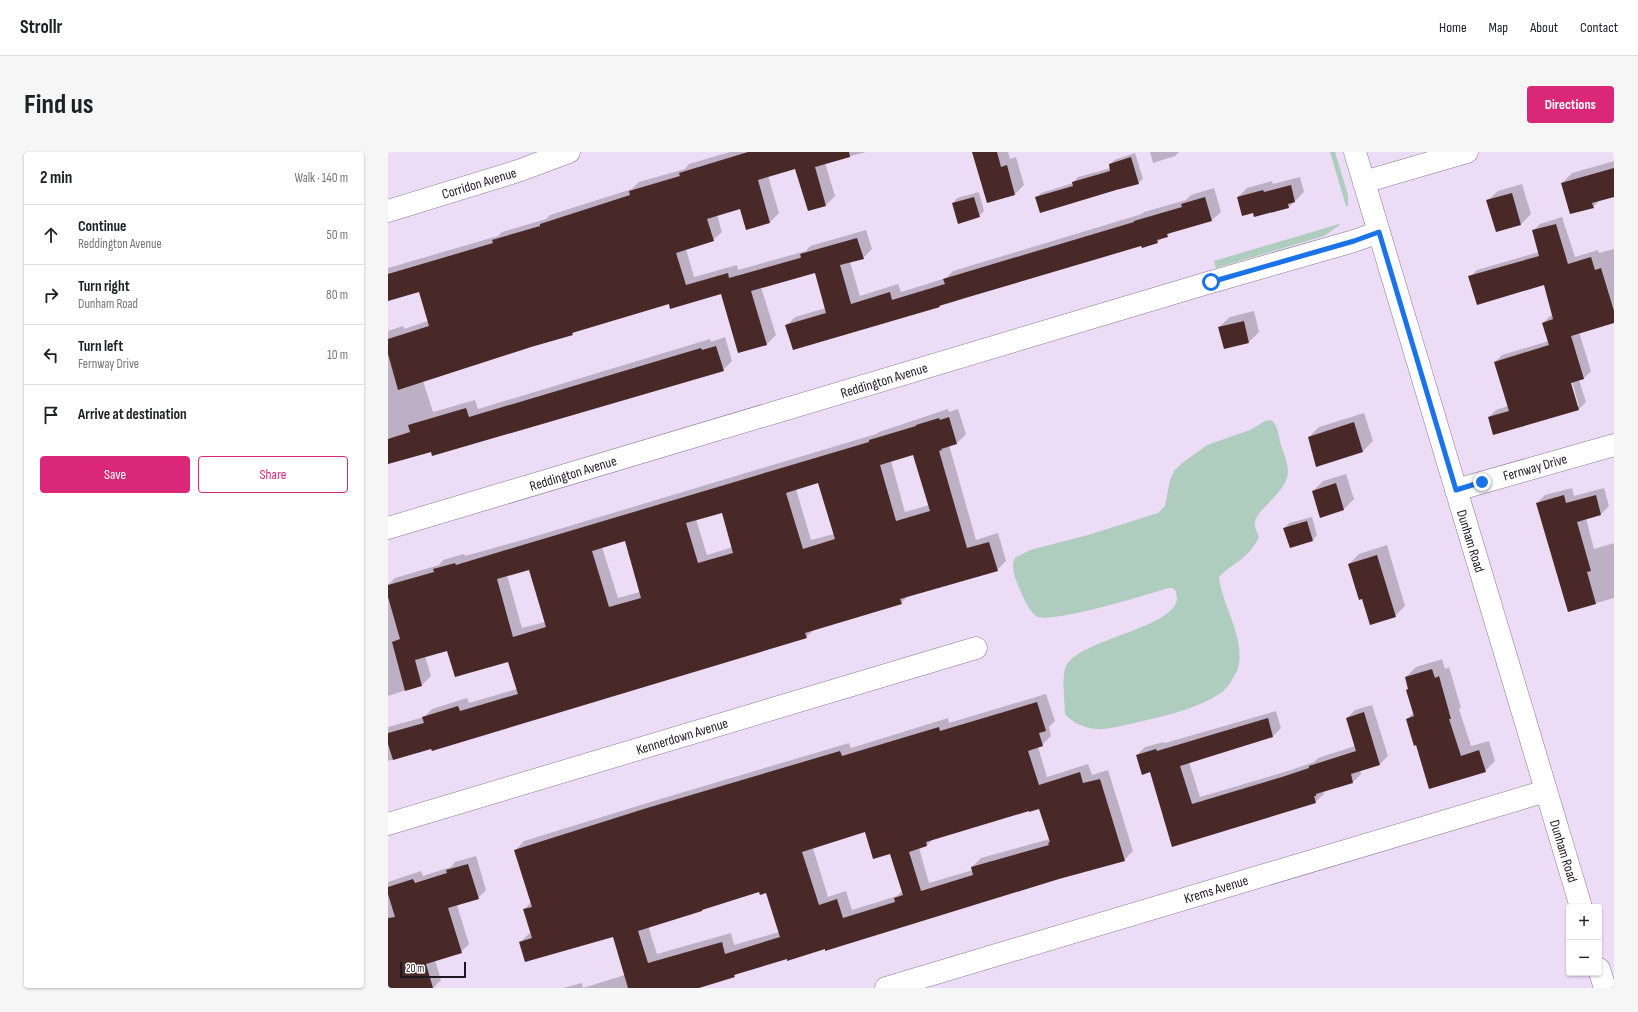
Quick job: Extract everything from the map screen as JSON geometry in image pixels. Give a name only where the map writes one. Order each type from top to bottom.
[{"type":"street","name":"Corridon Avenue","points":[[388,211],[518,171],[569,152]]},
{"type":"street","name":"Dunham Road","points":[[1355,152],[1579,904]]},
{"type":"street","points":[[1364,182],[1467,152]]},
{"type":"street","name":"Reddington Avenue","points":[[388,528],[1204,284],[1354,241],[1379,232]]},
{"type":"street","name":"Fernway Drive","points":[[1456,490],[1614,445]]},
{"type":"street","name":"Kennerdown Avenue","points":[[388,824],[976,648]]},
{"type":"street","name":"Krems Avenue","points":[[886,988],[1546,791]]},
{"type":"street","points":[[1601,976],[1605,988]]},
{"type":"green space","points":[[1330,152],[1335,152],[1348,195],[1348,206],[1346,206]]},
{"type":"green space","points":[[1339,224],[1340,225],[1324,236],[1216,268],[1214,261]]},
{"type":"green space","points":[[1271,420],[1275,424],[1288,468],[1286,480],[1256,520],[1255,526],[1259,537],[1253,548],[1219,577],[1224,599],[1233,622],[1239,645],[1240,657],[1238,668],[1231,682],[1224,691],[1211,699],[1165,716],[1105,729],[1088,728],[1075,722],[1065,714],[1063,683],[1066,666],[1075,657],[1088,648],[1143,627],[1159,619],[1171,610],[1177,600],[1176,591],[1173,588],[1169,588],[1100,608],[1045,618],[1036,616],[1026,604],[1013,570],[1015,558],[1030,550],[1088,535],[1158,513],[1165,506],[1170,480],[1174,471],[1182,463],[1207,445],[1250,430],[1265,421]]},
{"type":"building","points":[[748,152],[849,152],[850,157],[815,167],[826,206],[808,211],[795,169],[758,180],[770,223],[746,230],[740,209],[707,219],[714,241],[676,253],[686,285],[728,273],[729,278],[800,258],[800,254],[857,238],[864,259],[840,265],[851,304],[890,292],[892,300],[945,284],[943,279],[1182,207],[1181,204],[1205,197],[1212,221],[1167,234],[1168,237],[1157,240],[1158,243],[1142,248],[1141,246],[793,350],[785,325],[826,313],[815,273],[751,291],[767,345],[738,353],[721,294],[670,309],[669,304],[572,333],[573,335],[398,390],[388,354],[388,339],[429,326],[419,292],[388,301],[388,274],[493,243],[492,240],[540,226],[540,224],[630,195],[629,191],[680,176],[679,173]]},
{"type":"building","points":[[972,152],[997,152],[1001,167],[1007,165],[1015,195],[987,203]]},
{"type":"building","points":[[1131,157],[1139,184],[1040,213],[1035,197],[1073,186],[1072,182],[1110,171],[1109,164]]},
{"type":"building","points":[[1614,168],[1614,197],[1592,203],[1594,208],[1570,214],[1561,183]]},
{"type":"building","points":[[1291,185],[1295,202],[1288,204],[1289,208],[1254,217],[1253,213],[1242,216],[1237,197]]},
{"type":"building","points":[[1512,193],[1521,225],[1496,232],[1486,200]]},
{"type":"building","points":[[974,197],[980,217],[958,224],[952,203]]},
{"type":"building","points":[[1556,224],[1568,264],[1591,257],[1595,270],[1601,268],[1614,311],[1614,323],[1571,336],[1584,379],[1571,383],[1579,410],[1493,435],[1488,417],[1509,411],[1494,362],[1549,345],[1542,323],[1553,319],[1544,285],[1477,305],[1468,276],[1539,256],[1532,230]]},
{"type":"building","points":[[1244,321],[1249,343],[1224,349],[1218,327]]},
{"type":"building","points":[[716,346],[724,371],[432,456],[431,452],[388,464],[388,439],[410,432],[408,425],[466,408],[469,417],[701,348],[702,350]]},
{"type":"building","points":[[949,417],[957,444],[939,451],[967,548],[989,542],[998,571],[900,599],[902,604],[805,633],[807,638],[432,751],[431,749],[393,760],[388,744],[388,733],[424,723],[422,717],[458,706],[460,711],[518,694],[508,662],[455,677],[447,651],[415,660],[422,686],[405,691],[392,642],[400,639],[388,597],[388,585],[434,572],[433,569],[455,563],[456,565],[869,442],[869,440],[939,418],[940,420]],"holes":[[[913,455],[930,511],[896,521],[880,465]],[[818,483],[835,539],[803,549],[786,493]],[[722,513],[733,553],[698,563],[686,523]],[[625,541],[641,598],[609,607],[592,551]],[[529,570],[546,627],[513,637],[497,579]]]},
{"type":"building","points":[[1354,422],[1363,452],[1316,467],[1308,437]]},
{"type":"building","points":[[1336,483],[1344,510],[1320,518],[1312,491]]},
{"type":"building","points":[[1564,495],[1566,503],[1596,495],[1601,515],[1577,522],[1591,571],[1587,572],[1596,604],[1568,612],[1536,503]]},
{"type":"building","points":[[1307,521],[1313,541],[1290,548],[1283,528]]},
{"type":"building","points":[[1377,555],[1396,617],[1370,625],[1362,599],[1359,600],[1348,564]]},
{"type":"building","points":[[1432,669],[1435,678],[1439,676],[1451,719],[1449,719],[1461,756],[1479,750],[1486,772],[1429,789],[1416,745],[1414,746],[1406,719],[1414,716],[1406,690],[1408,689],[1405,677]]},
{"type":"building","points":[[1037,702],[1046,731],[1039,733],[1043,746],[1028,751],[1039,785],[1080,772],[1083,783],[1100,779],[1125,861],[1059,879],[825,951],[825,949],[787,961],[787,959],[734,975],[735,977],[699,988],[628,988],[613,937],[525,962],[519,942],[532,938],[523,909],[532,907],[514,850],[647,808],[840,751],[842,756],[939,727],[940,731]],"holes":[[[1039,809],[1050,842],[1048,843],[1049,845],[971,867],[973,875],[921,891],[909,852],[927,846],[926,842]],[[865,832],[873,859],[890,854],[903,895],[894,898],[895,902],[843,918],[837,899],[819,905],[802,852]],[[759,892],[760,895],[766,893],[780,937],[725,954],[722,942],[648,963],[638,931]]]},
{"type":"building","points":[[1364,712],[1380,765],[1351,774],[1353,783],[1316,794],[1316,796],[1314,796],[1316,803],[1172,847],[1150,772],[1142,775],[1136,755],[1156,749],[1157,751],[1268,718],[1273,737],[1180,766],[1192,804],[1282,777],[1309,768],[1309,766],[1356,751],[1346,718]]},
{"type":"building","points":[[468,864],[479,899],[448,908],[462,953],[426,964],[433,988],[388,988],[388,918],[395,917],[388,894],[388,887],[413,879],[415,883],[447,873],[446,870]]},
{"type":"route","points":[[1211,282],[1354,241],[1379,232],[1456,490],[1482,482]]}]
